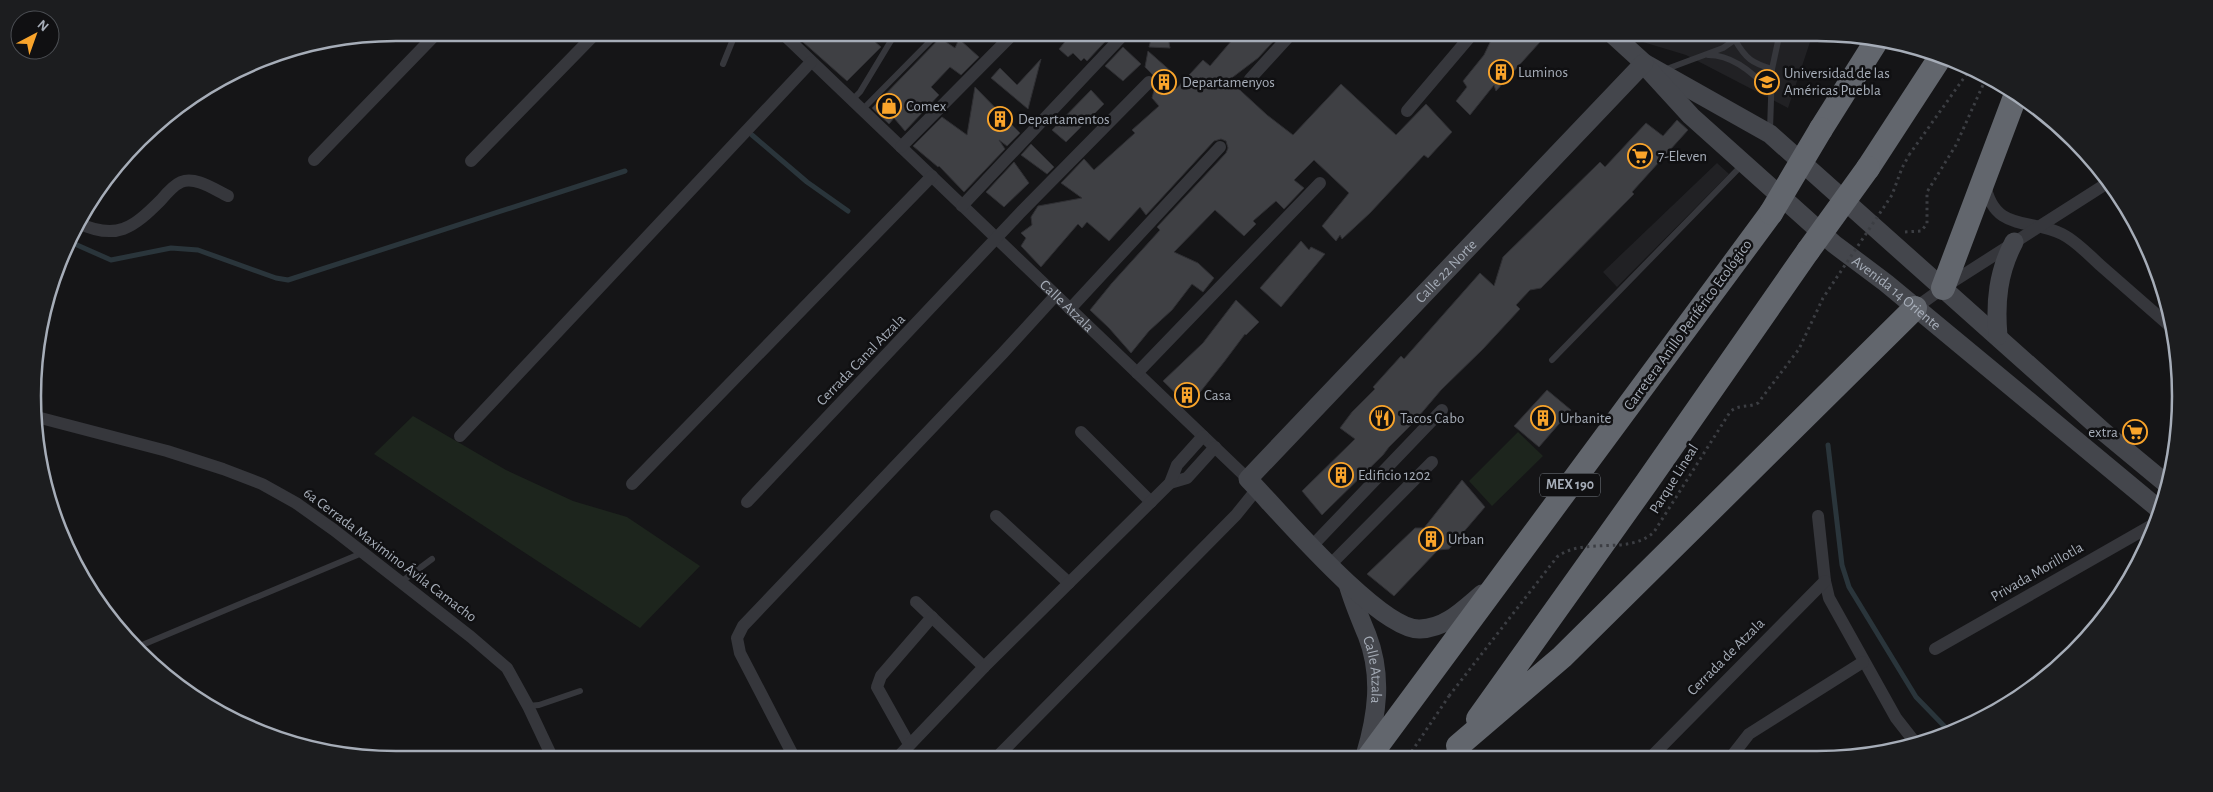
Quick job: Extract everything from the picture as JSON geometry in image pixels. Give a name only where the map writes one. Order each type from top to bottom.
[{"type":"highway","name":"Carretera Anillo Periférico Ecológico","points":[[1373,751],[1770,213],[1873,46]]},
{"type":"highway","points":[[1456,751],[1868,168],[1937,62]]},
{"type":"highway","points":[[1943,288],[2014,101]]},
{"type":"highway","points":[[1456,751],[1562,656],[1915,308]]},
{"type":"main road","name":"Avenida 14 Oriente","points":[[1620,41],[1652,69],[1691,116],[1834,244],[1886,283],[2154,505]]},
{"type":"main road","name":"Avenida 14 Oriente","points":[[1652,69],[1770,134],[2105,433],[2162,480]]},
{"type":"main road","name":"Calle 22 Norte","points":[[1253,484],[1652,69]]},
{"type":"main road","points":[[1998,336],[1996,304],[1998,287],[2007,256],[2014,242]]},
{"type":"main road","points":[[2090,450],[2105,433]]},
{"type":"main road","name":"Calle Atzala","points":[[1253,484],[1348,584],[1402,625],[1420,629],[1445,623],[1502,578]]},
{"type":"main road","name":"Calle Atzala","points":[[1348,584],[1354,607],[1368,636],[1375,664],[1377,683],[1376,720],[1367,751]]},
{"type":"street","points":[[314,160],[429,41]]},
{"type":"street","points":[[471,161],[588,41]]},
{"type":"street","points":[[901,147],[1006,41]]},
{"type":"street","points":[[962,206],[1118,41]]},
{"type":"street","points":[[1250,79],[1285,41]]},
{"type":"street","points":[[1407,111],[1466,41]]},
{"type":"street","name":"Calle Atzala","points":[[792,42],[1253,484]]},
{"type":"street","points":[[460,436],[812,62]]},
{"type":"street","name":"Cerrada Canal Atzala","points":[[747,502],[996,238],[1149,82]]},
{"type":"street","points":[[1070,309],[1220,147]]},
{"type":"street","points":[[632,484],[932,176]]},
{"type":"street","points":[[1984,180],[1990,201],[2002,214],[2016,223],[2050,229],[2069,238],[2164,321]]},
{"type":"street","points":[[85,226],[102,232],[116,232],[142,220],[169,191],[181,182],[198,182],[228,196]]},
{"type":"street","points":[[1137,373],[1320,184]]},
{"type":"street","points":[[1915,308],[1943,288],[2102,186]]},
{"type":"street","points":[[791,751],[740,653],[737,638],[743,626],[1056,295]]},
{"type":"street","points":[[1312,546],[1442,410]]},
{"type":"street","name":"6a Cerrada Maximino Ávila Camacho","points":[[42,418],[167,451],[223,469],[262,484],[296,503],[363,552],[507,668],[528,706],[548,751]]},
{"type":"street","points":[[1081,432],[1151,502]]},
{"type":"street","points":[[903,751],[984,667],[1170,484],[1178,465],[1203,436]]},
{"type":"street","points":[[1170,484],[1187,478],[1215,447]]},
{"type":"street","points":[[1330,565],[1432,462]]},
{"type":"street","points":[[1003,751],[1236,515],[1253,484]]},
{"type":"street","points":[[996,516],[1069,583]]},
{"type":"street","points":[[1818,516],[1825,581],[1829,598],[1863,662],[1896,718],[1912,738]]},
{"type":"street","name":"Privada Morillotla","points":[[1935,649],[2146,528]]},
{"type":"street","name":"Cerrada de Atzala","points":[[1657,751],[1825,581]]},
{"type":"street","points":[[916,602],[984,667]]},
{"type":"street","points":[[909,744],[877,687],[881,676],[932,618]]},
{"type":"street","points":[[1736,751],[1749,734],[1863,662]]},
{"type":"lane","points":[[723,64],[732,41]]},
{"type":"lane","points":[[852,100],[860,92],[891,41]]},
{"type":"lane","points":[[862,110],[929,41]]},
{"type":"lane","points":[[1652,69],[1705,55],[1734,41]]},
{"type":"lane","points":[[1737,41],[1748,58],[1756,64],[1772,68]]},
{"type":"lane","points":[[1770,134],[1772,68],[1778,41]]},
{"type":"lane","points":[[1705,55],[1720,56],[1739,65],[1756,77],[1770,93]]},
{"type":"lane","points":[[1552,360],[1744,164]]},
{"type":"lane","points":[[143,645],[363,552]]},
{"type":"lane","points":[[401,582],[432,559]]},
{"type":"lane","points":[[528,706],[580,691]]},
{"type":"path","name":"Parque Lineal","points":[[1412,751],[1449,696],[1557,557],[1570,550],[1640,541],[1654,532],[1730,412],[1738,406],[1751,406],[1758,403],[1792,359],[1804,340],[1822,298],[1892,195],[1909,155],[1967,75]]},
{"type":"shaded area","name":"Universidad de las Américas Puebla","points":[[1640,41],[1810,41],[1788,108],[1686,55]]},
{"type":"shaded area","points":[[1717,163],[1729,174],[1617,287],[1603,272]]},
{"type":"shaded area","points":[[413,416],[506,470],[573,501],[627,517],[700,566],[640,628],[374,454]]},
{"type":"shaded area","points":[[1518,432],[1543,456],[1492,506],[1469,481]]},
{"type":"building","points":[[874,41],[881,47],[847,81],[803,42]]},
{"type":"building","points":[[937,41],[944,41],[955,48],[958,41],[961,41],[979,57],[961,75],[950,67],[931,87],[939,95],[905,131],[894,118],[889,124],[872,108]]},
{"type":"building","points":[[1066,41],[1106,41],[1087,61],[1084,58],[1081,61],[1073,53],[1068,57],[1059,49]]},
{"type":"building","points":[[1151,41],[1169,41],[1170,48],[1149,47]]},
{"type":"building","points":[[1231,41],[1274,41],[1258,58],[1229,80],[1267,115],[1293,135],[1341,84],[1396,135],[1426,104],[1452,132],[1428,158],[1424,155],[1370,213],[1342,239],[1340,235],[1336,241],[1322,226],[1349,193],[1314,160],[1294,180],[1304,188],[1284,209],[1276,201],[1253,221],[1256,224],[1244,236],[1215,210],[1174,252],[1198,263],[1214,278],[1203,292],[1192,284],[1172,310],[1149,331],[1131,353],[1090,310],[1160,230],[1157,227],[1226,153],[1228,148],[1226,141],[1221,139],[1214,141],[1146,215],[1140,207],[1109,241],[1087,222],[1082,228],[1078,224],[1041,267],[1021,246],[1026,238],[1021,233],[1032,225],[1031,217],[1038,206],[1082,198],[1061,183],[1084,159],[1094,170],[1135,133],[1132,130],[1159,106],[1152,98],[1157,79],[1145,67],[1148,51],[1174,74],[1176,89],[1203,60],[1210,66]]},
{"type":"building","points":[[1491,41],[1541,41],[1496,91],[1494,85],[1470,115],[1456,101],[1467,87],[1463,81],[1484,55]]},
{"type":"building","points":[[1123,47],[1141,64],[1123,81],[1105,66]]},
{"type":"building","points":[[1041,59],[1028,109],[991,78],[1000,68],[1017,85]]},
{"type":"building","points":[[975,87],[1020,133],[1007,146],[999,140],[1005,149],[964,192],[939,166],[913,146],[942,117],[967,135]]},
{"type":"building","points":[[1091,90],[1104,104],[1066,142],[1052,130]]},
{"type":"building","points":[[1677,120],[1688,130],[1632,192],[1634,194],[1541,288],[1530,290],[1516,305],[1520,309],[1441,390],[1383,455],[1322,515],[1302,491],[1355,439],[1340,428],[1352,412],[1375,389],[1373,387],[1401,356],[1404,359],[1480,273],[1494,286],[1503,257],[1600,162],[1605,167],[1646,123],[1663,136]]},
{"type":"building","points":[[1031,144],[1054,167],[1047,174],[1021,155]]},
{"type":"building","points":[[1014,162],[1029,183],[1004,207],[986,192]]},
{"type":"building","points":[[1301,241],[1309,250],[1311,247],[1325,254],[1281,307],[1260,288]]},
{"type":"building","points":[[1236,300],[1259,322],[1245,334],[1189,406],[1163,381],[1203,343]]},
{"type":"building","name":"Urbanite","points":[[1547,390],[1571,410],[1539,447],[1514,426]]},
{"type":"building","name":"Urban","points":[[1462,480],[1485,507],[1449,549],[1438,550],[1394,596],[1367,574],[1415,528],[1424,528]]},
{"type":"waterway","points":[[752,135],[807,182],[848,211]]},
{"type":"waterway","points":[[75,244],[111,260],[171,248],[198,250],[276,278],[288,280],[625,171]]},
{"type":"waterway","points":[[1828,445],[1842,565],[1849,587],[1916,697],[1945,727]]},
{"type":"place","name":"Luminos","points":[[1501,72]]},
{"type":"place","name":"Departamenyos","points":[[1164,82]]},
{"type":"place","name":"Universidad de las Américas Puebla","points":[[1767,82]]},
{"type":"place","name":"Comex","points":[[889,106]]},
{"type":"place","name":"Departamentos","points":[[1000,119]]},
{"type":"place","name":"7-Eleven","points":[[1640,156]]},
{"type":"place","name":"Casa","points":[[1187,395]]},
{"type":"place","name":"Tacos Cabo","points":[[1382,418]]},
{"type":"place","name":"Urbanite","points":[[1543,418]]},
{"type":"place","name":"extra","points":[[2135,432]]},
{"type":"place","name":"Edificio 1202","points":[[1341,475]]},
{"type":"place","name":"Urban","points":[[1431,539]]}]
